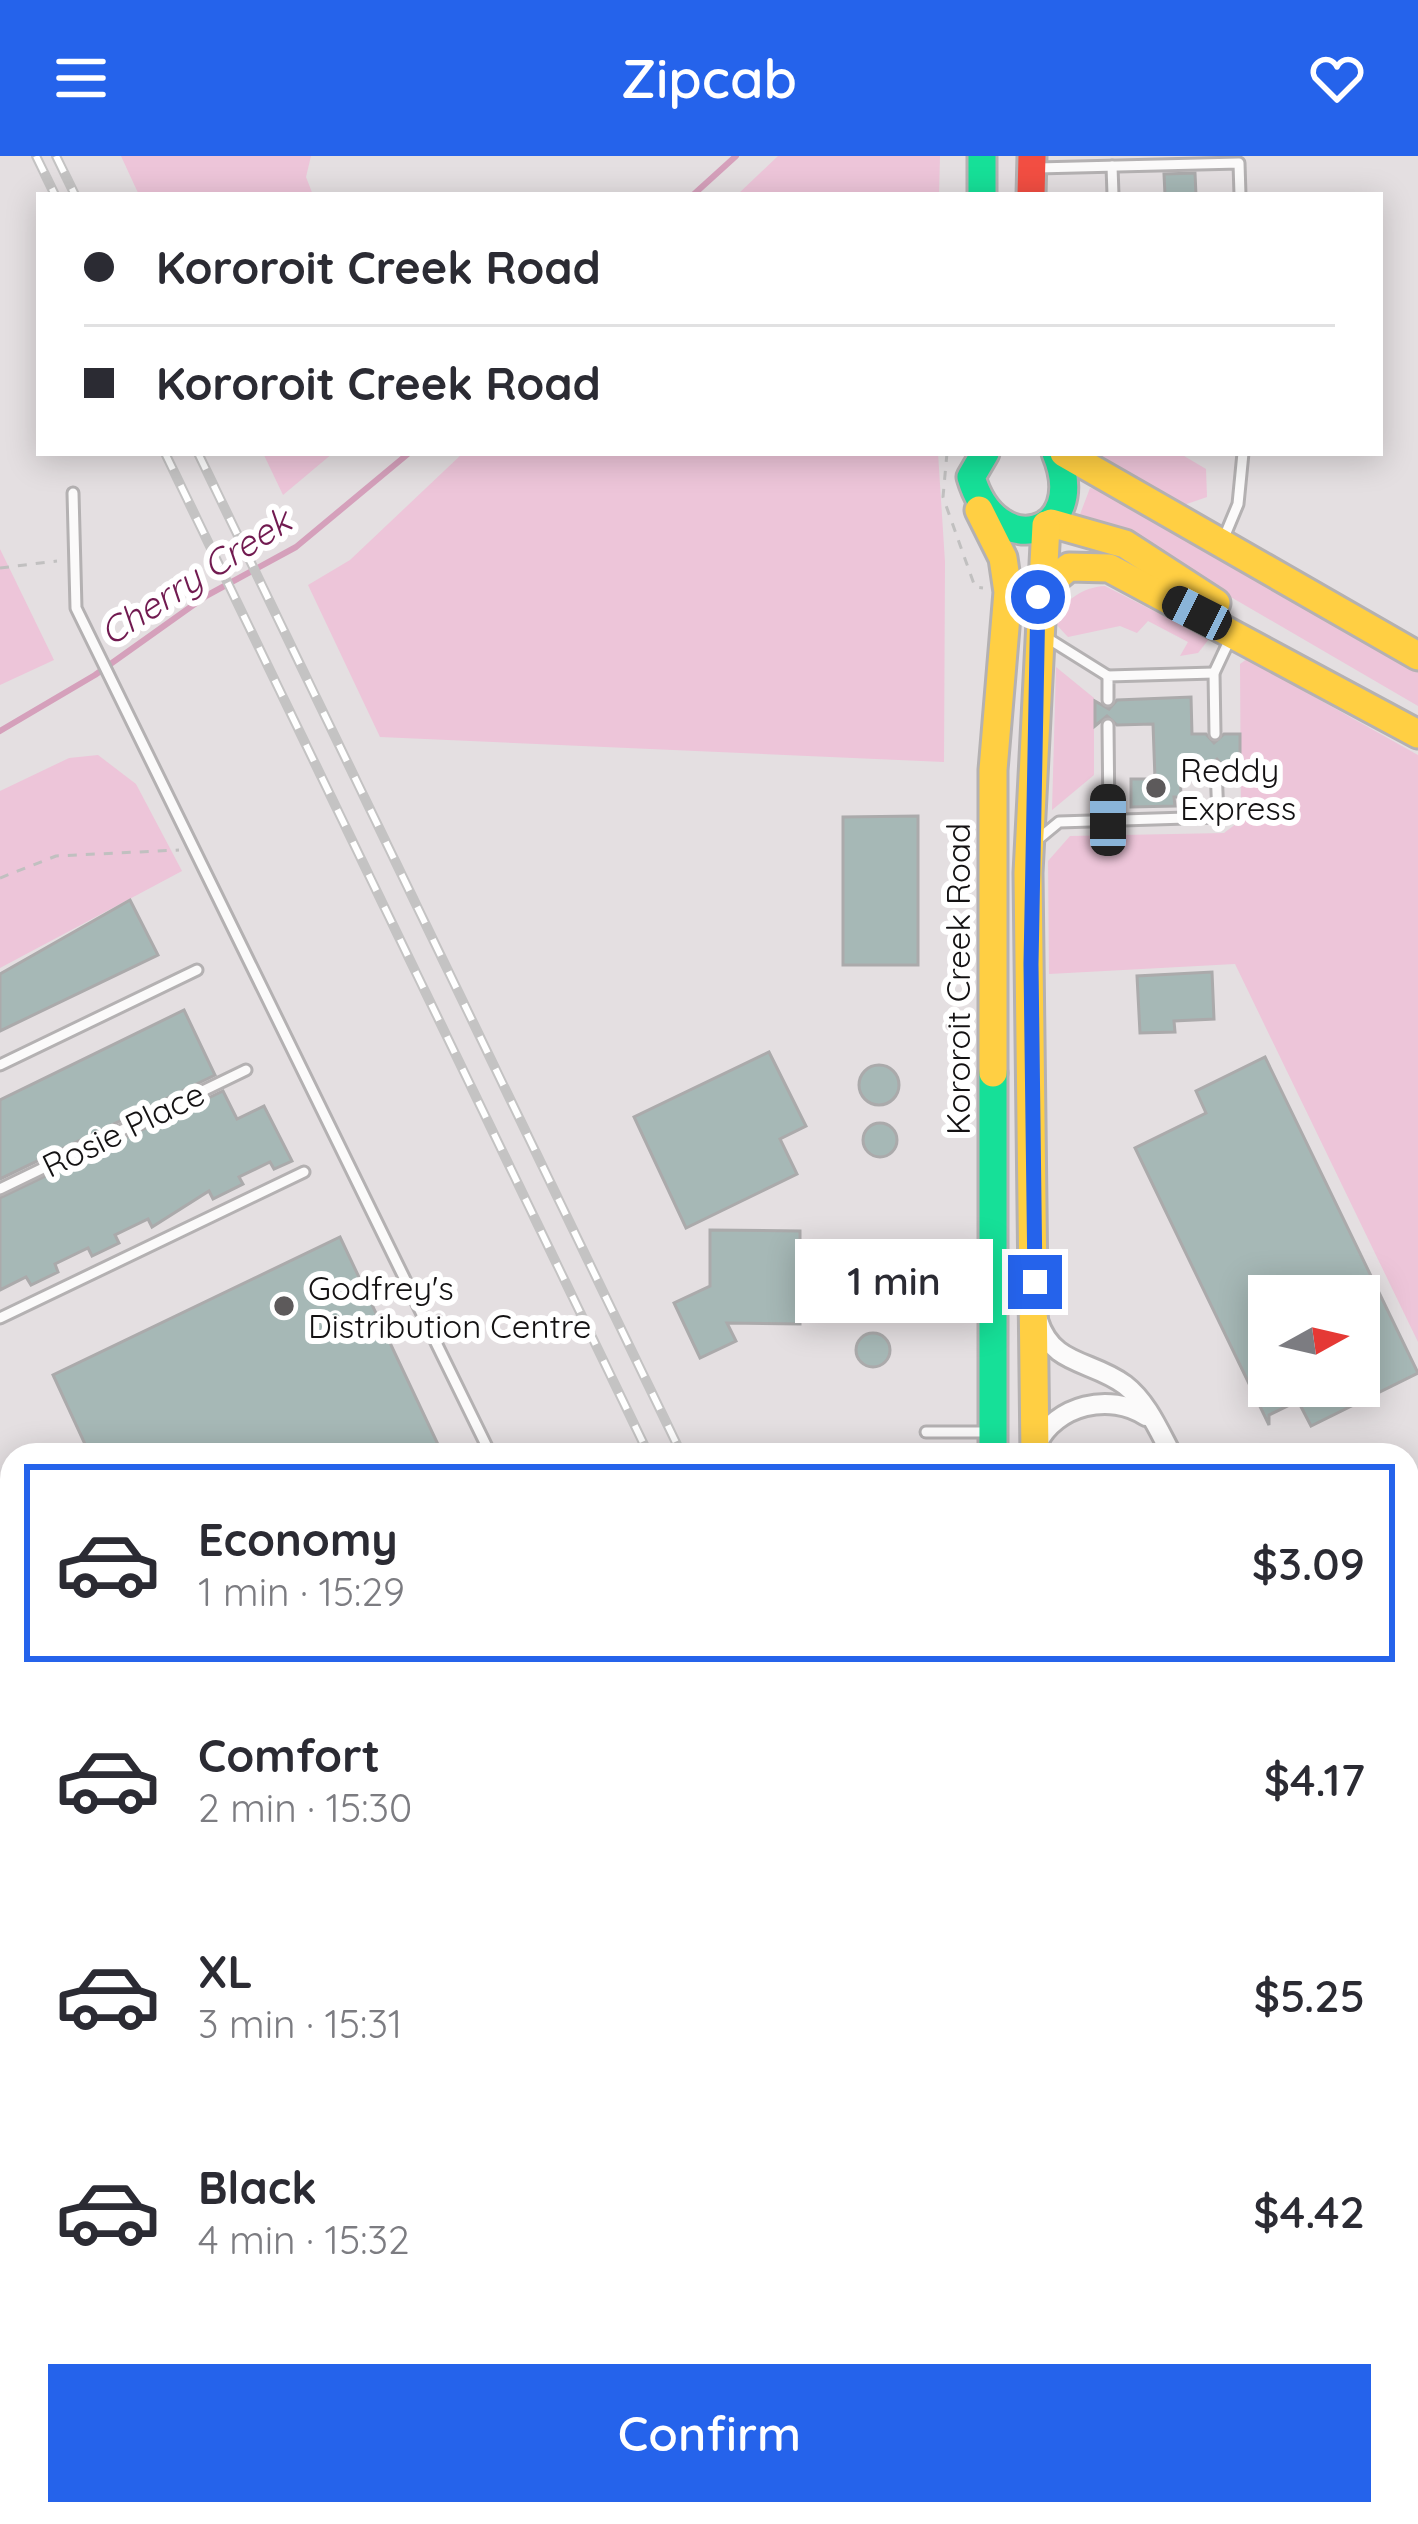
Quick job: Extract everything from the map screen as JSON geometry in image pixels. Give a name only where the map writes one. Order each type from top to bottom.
[{"type":"main road","points":[[982,156],[982,192]]},
{"type":"main road","points":[[1035,1443],[1035,629],[1048,524],[1065,506],[1069,486],[1061,456]]},
{"type":"main road","points":[[1065,456],[1418,656]]},
{"type":"main road","name":"Kororoit Creek Road","points":[[977,461],[979,510],[1004,558],[1008,592],[993,770],[993,1443]]},
{"type":"main road","points":[[979,510],[1013,530],[1048,524],[1125,544],[1237,624],[1418,734]]},
{"type":"main road","points":[[1039,592],[1058,571],[1102,566],[1237,624],[1418,721]]},
{"type":"street","points":[[1035,1282],[1040,1327],[1050,1345],[1062,1357],[1125,1385],[1166,1443]]},
{"type":"street","points":[[1037,1443],[1048,1427],[1080,1407],[1129,1406],[1155,1423]]},
{"type":"lane","points":[[1032,173],[1240,163],[1240,192]]},
{"type":"lane","points":[[1112,166],[1113,192]]},
{"type":"lane","points":[[1221,544],[1238,504],[1243,456]]},
{"type":"lane","points":[[73,493],[70,561],[76,608],[485,1443]]},
{"type":"lane","points":[[1216,734],[1214,673],[1237,624]]},
{"type":"lane","points":[[1035,629],[1108,676],[1214,673]]},
{"type":"lane","points":[[1108,676],[1108,700]]},
{"type":"lane","points":[[1108,725],[1108,820]]},
{"type":"lane","points":[[1032,844],[1059,822],[1218,817],[1216,768]]},
{"type":"lane","points":[[0,1065],[197,970]]},
{"type":"lane","name":"Rosie Place","points":[[0,1189],[246,1070]]},
{"type":"lane","points":[[0,1318],[304,1172]]},
{"type":"lane","points":[[926,1432],[993,1443]]},
{"type":"path","points":[[0,568],[70,561]]},
{"type":"path","points":[[0,878],[56,856],[154,855],[192,847]]},
{"type":"shaded area","points":[[121,156],[311,156],[306,177],[312,192],[138,192]]},
{"type":"shaded area","points":[[778,156],[940,156],[939,192],[740,192]]},
{"type":"shaded area","points":[[264,456],[329,456],[283,495]]},
{"type":"shaded area","points":[[460,456],[938,456],[945,562],[944,762],[380,737],[308,585],[350,560]]},
{"type":"shaded area","points":[[1092,456],[1184,456],[1206,469],[1207,497],[1181,506]]},
{"type":"shaded area","points":[[1090,488],[1108,491],[1418,671],[1418,706],[1193,575],[1121,526],[1079,517]]},
{"type":"shaded area","points":[[0,549],[54,660],[0,685]]},
{"type":"shaded area","points":[[1105,586],[1209,639],[1198,653],[1180,656],[1188,642],[1148,621],[1137,633],[1120,626],[1068,637],[1053,621],[1057,614],[1081,592]]},
{"type":"shaded area","points":[[1247,659],[1418,755],[1418,1342],[1235,964],[1049,974],[1048,861],[1070,836],[1224,833],[1241,820],[1240,664]]},
{"type":"shaded area","points":[[1056,667],[1094,698],[1094,775],[1052,810]]},
{"type":"shaded area","points":[[98,755],[136,784],[182,871],[0,968],[0,791],[69,758]]},
{"type":"building","points":[[1195,173],[1196,192],[1165,192],[1164,174]]},
{"type":"building","points":[[1191,697],[1192,734],[1206,734],[1214,743],[1224,734],[1240,734],[1240,768],[1225,768],[1217,759],[1207,768],[1180,768],[1181,797],[1174,797],[1175,806],[1131,807],[1131,779],[1155,779],[1153,724],[1117,725],[1107,716],[1095,726],[1095,701],[1109,709],[1117,700]]},
{"type":"building","points":[[918,816],[918,965],[843,965],[843,817]]},
{"type":"building","points":[[130,900],[158,955],[0,1031],[0,974]]},
{"type":"building","points":[[1212,972],[1214,1019],[1174,1021],[1175,1032],[1140,1033],[1137,976]]},
{"type":"building","points":[[184,1010],[215,1075],[0,1179],[0,1100]]},
{"type":"building","points":[[769,1052],[806,1126],[780,1139],[797,1174],[686,1228],[634,1117]]},
{"type":"building","points":[[1265,1057],[1371,1275],[1248,1275],[1248,1382],[1135,1148],[1206,1113],[1196,1091]]},
{"type":"building","points":[[879,1065],[893,1071],[899,1085],[893,1099],[879,1105],[865,1099],[859,1085],[865,1071]]},
{"type":"building","points":[[223,1091],[237,1119],[264,1106],[292,1161],[274,1169],[270,1162],[239,1177],[243,1184],[213,1199],[209,1191],[152,1227],[148,1219],[115,1235],[119,1243],[92,1256],[88,1248],[55,1264],[58,1272],[31,1285],[26,1277],[0,1290],[0,1198]]},
{"type":"building","points":[[880,1123],[892,1128],[897,1140],[892,1152],[880,1157],[868,1152],[863,1140],[868,1128]]},
{"type":"building","points":[[710,1230],[800,1231],[800,1324],[727,1323],[736,1341],[700,1358],[674,1303],[710,1286]]},
{"type":"building","name":"Godfrey's Distribution Centre","points":[[340,1237],[437,1443],[84,1443],[53,1375]]},
{"type":"building","points":[[883,1246],[894,1251],[899,1262],[894,1273],[883,1278],[872,1273],[867,1262],[872,1251]]},
{"type":"building","points":[[1380,1295],[1418,1373],[1380,1392]]},
{"type":"building","points":[[873,1333],[885,1338],[890,1350],[885,1362],[873,1367],[861,1362],[856,1350],[861,1338]]},
{"type":"building","points":[[1260,1407],[1286,1407],[1269,1415],[1269,1425]]},
{"type":"building","points":[[1301,1407],[1349,1407],[1311,1426]]},
{"type":"waterway","name":"Cherry Creek","points":[[696,192],[736,156]]},
{"type":"waterway","name":"Cherry Creek","points":[[0,731],[95,675],[206,596],[296,547],[405,456]]},
{"type":"railway","points":[[36,156],[54,192]]},
{"type":"railway","points":[[56,156],[74,192]]},
{"type":"railway","points":[[166,456],[643,1443]]},
{"type":"railway","points":[[199,456],[676,1443]]},
{"type":"traffic: fast","points":[[982,156],[982,192]]},
{"type":"traffic: fast","points":[[983,456],[971,477],[983,504],[1000,521],[1018,529],[1036,529],[1051,520],[1061,504],[1063,482],[1057,456]]},
{"type":"traffic: fast","points":[[993,1073],[993,1443]]},
{"type":"traffic: slow","points":[[1069,456],[1418,656]]},
{"type":"traffic: slow","points":[[979,510],[1003,558],[1008,592],[993,770],[993,1073]]},
{"type":"traffic: slow","points":[[1051,523],[1125,544],[1216,603]]},
{"type":"traffic: slow","points":[[1035,1443],[1028,873],[1046,525]]},
{"type":"traffic: slow","points":[[1039,592],[1069,567],[1109,568],[1418,734]]},
{"type":"traffic: jam","points":[[1031,192],[1032,156]]},
{"type":"place","name":"Reddy Express","points":[[1156,788]]},
{"type":"place","name":"Godfrey's Distribution Centre","points":[[284,1306]]},
{"type":"route","points":[[1035,1282],[1031,964],[1038,597]]}]
